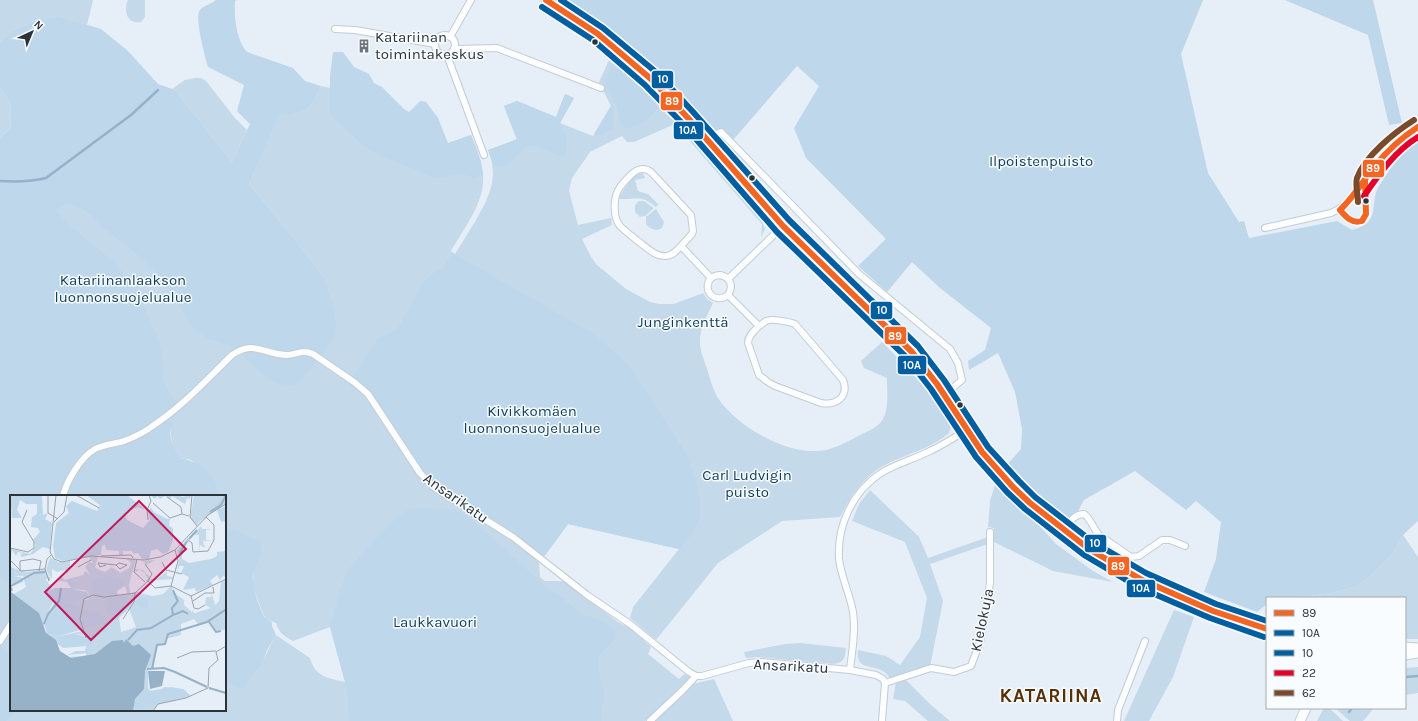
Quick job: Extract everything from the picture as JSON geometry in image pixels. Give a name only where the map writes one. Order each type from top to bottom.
[{"type":"main road","points":[[546,0],[592,30],[633,63],[665,94],[783,226],[912,352],[925,367],[982,452],[1012,487],[1030,503],[1095,552],[1142,580],[1213,611],[1266,629]]},
{"type":"main road","points":[[1406,647],[1418,648]]},
{"type":"main road","points":[[1406,655],[1418,653]]},
{"type":"main road","points":[[1300,721],[1306,709]]},
{"type":"street","points":[[450,37],[471,0]]},
{"type":"street","points":[[335,29],[355,30],[435,44]]},
{"type":"street","points":[[447,55],[438,53],[435,47],[437,39],[442,35],[450,37],[455,44],[454,49]]},
{"type":"street","points":[[447,55],[454,49],[497,48],[600,88]]},
{"type":"street","points":[[447,55],[484,155]]},
{"type":"street","points":[[1265,228],[1340,210],[1354,195],[1386,153],[1397,142],[1418,127]]},
{"type":"street","points":[[708,141],[714,135],[721,132],[859,274],[950,349],[958,363],[962,380],[944,395]]},
{"type":"street","points":[[639,169],[645,169],[651,172],[691,215],[693,231],[681,246],[671,255],[666,256],[655,254],[628,233],[616,220],[614,201],[615,196],[631,175],[639,169]]},
{"type":"street","points":[[728,279],[783,226]]},
{"type":"street","points":[[681,246],[711,278]]},
{"type":"street","points":[[722,275],[728,279],[731,289],[728,295],[721,299],[711,295],[707,288],[711,278],[722,275]]},
{"type":"street","points":[[728,295],[758,326]]},
{"type":"street","points":[[770,320],[792,322],[795,324],[843,380],[844,391],[839,400],[829,405],[821,403],[775,386],[763,378],[759,374],[748,343],[751,334],[758,326],[770,320]]},
{"type":"street","name":"Ansarikatu","points":[[63,495],[65,488],[77,467],[94,449],[103,445],[134,437],[155,425],[179,406],[238,351],[252,347],[286,355],[308,352],[354,382],[368,394],[420,473],[435,488],[513,537],[587,595],[630,624],[682,668],[696,676],[708,675],[743,664],[755,662],[850,670],[876,675],[883,679],[885,683]]},
{"type":"street","points":[[850,670],[854,620],[839,560],[841,532],[846,516],[854,500],[866,484],[880,474],[898,464],[931,451],[967,430]]},
{"type":"street","points":[[1064,530],[1073,518],[1084,514],[1099,535],[1131,557],[1139,556],[1162,540],[1167,539],[1186,546]]},
{"type":"street","name":"Kielokuja","points":[[885,683],[931,668],[954,672],[971,666],[980,642],[990,583],[990,532]]},
{"type":"street","points":[[0,642],[10,626]]},
{"type":"street","points":[[1117,721],[1118,710],[1145,641]]},
{"type":"street","points":[[650,721],[696,676]]},
{"type":"street","points":[[882,721],[885,683]]},
{"type":"green space","points":[[0,0],[93,0],[87,25],[58,16],[34,21],[12,31],[0,42]]},
{"type":"green space","points":[[128,0],[145,0],[145,17],[141,22],[132,21],[127,16],[126,8]]},
{"type":"green space","name":"Katariinanlaakson luonnonsuojelualue","points":[[216,0],[237,0],[235,1],[236,28],[240,41],[247,52],[293,68],[305,81],[321,86],[314,101],[306,109],[295,113],[279,115],[249,184],[323,276],[334,309],[336,324],[335,336],[303,379],[292,385],[278,384],[267,378],[238,351],[225,343],[207,338],[192,326],[164,280],[138,255],[104,228],[91,215],[81,208],[69,203],[55,210],[70,226],[115,263],[134,287],[155,331],[162,353],[163,381],[171,396],[179,406],[170,432],[173,444],[181,458],[199,465],[210,474],[215,482],[219,495],[10,495],[10,584],[0,579],[0,138],[11,127],[10,103],[0,87],[0,42],[12,31],[34,21],[58,16],[101,29],[128,51],[158,84],[175,90],[232,162],[250,124],[237,111],[244,85],[208,67],[199,28],[198,14],[202,8]]},
{"type":"green space","name":"Ilpoistenpuisto","points":[[556,0],[1203,0],[1181,54],[1208,173],[1239,222],[1244,221],[1249,238],[1337,221],[1352,230],[1362,227],[1371,218],[1376,193],[1383,179],[1401,156],[1418,142],[1418,521],[1403,535],[1391,556],[1369,577],[1355,587],[1332,593],[1302,597],[1266,597],[1266,605],[1257,612],[1204,592],[1216,559],[1221,522],[1196,501],[1186,510],[1135,471],[1084,500],[1078,511],[1063,522],[1024,487],[1005,467],[1021,449],[1022,429],[1015,392],[998,353],[969,370],[968,361],[985,350],[991,328],[940,288],[912,262],[887,292],[858,266],[886,239],[806,158],[794,128],[819,86],[797,66],[733,140],[724,129],[712,133],[637,60],[599,29]]},
{"type":"green space","points":[[1285,0],[1373,0],[1402,123],[1389,125],[1368,35]]},
{"type":"green space","points":[[333,52],[343,52],[354,67],[369,74],[374,83],[382,87],[409,112],[420,101],[426,102],[438,118],[448,143],[471,135],[480,159],[483,174],[474,178],[464,174],[455,174],[436,178],[379,155],[364,146],[330,114],[330,76]]},
{"type":"green space","points":[[609,60],[612,63],[615,62],[667,111],[665,113],[674,120],[742,196],[762,221],[765,229],[761,237],[762,224],[675,124],[634,142],[627,142],[622,136],[590,152],[572,178],[569,191],[578,225],[611,218],[612,225],[582,239],[597,265],[626,289],[650,302],[659,304],[674,304],[703,293],[707,299],[713,303],[702,328],[700,346],[714,390],[726,408],[748,427],[775,442],[803,450],[816,451],[827,450],[838,446],[873,428],[880,423],[886,413],[887,378],[864,368],[861,361],[882,342],[935,400],[950,422],[951,426],[949,433],[935,443],[897,459],[873,473],[854,493],[840,517],[782,521],[718,563],[656,640],[630,618],[633,607],[679,549],[568,524],[543,558],[515,535],[437,485],[368,394],[351,383],[369,400],[375,408],[405,457],[424,481],[509,537],[534,557],[539,563],[540,577],[545,581],[564,581],[618,622],[630,628],[651,647],[648,654],[679,679],[684,674],[691,677],[687,683],[645,721],[0,721],[0,579],[10,584],[10,711],[226,711],[226,539],[253,675],[263,661],[276,635],[310,658],[315,669],[323,676],[345,682],[330,627],[293,641],[282,634],[276,623],[266,619],[253,586],[254,539],[227,528],[226,495],[219,495],[213,478],[191,460],[181,458],[173,447],[170,426],[178,407],[13,495],[10,495],[0,545],[0,203],[70,176],[254,365],[303,379],[318,358],[323,276],[249,184],[279,114],[306,109],[314,101],[321,86],[330,88],[330,97],[429,150],[471,135],[482,167],[482,190],[479,201],[469,222],[451,251],[455,254],[476,220],[489,194],[493,178],[493,169],[488,150],[517,140],[504,106],[517,101],[556,117],[565,94],[574,98],[560,123],[593,136],[611,106],[599,82]]},
{"type":"green space","points":[[612,67],[619,69],[658,105],[653,114],[649,117],[640,123],[625,129],[620,122],[617,106],[606,86],[606,80]]},
{"type":"green space","points":[[201,78],[206,81],[235,118],[247,130],[232,162],[175,90],[172,89],[185,80]]},
{"type":"green space","points":[[0,87],[10,103],[11,127],[0,138]]},
{"type":"green space","points":[[565,94],[574,98],[560,123],[567,142],[565,155],[559,156],[545,149],[530,146],[525,148],[507,164],[501,166],[494,165],[488,150],[517,139],[504,106],[517,101],[556,117]]},
{"type":"green space","points":[[611,106],[614,122],[613,128],[601,135],[594,134]]},
{"type":"green space","points":[[643,173],[645,178],[635,180],[638,191],[648,194],[658,204],[656,207],[646,200],[638,198],[619,199],[631,179]]},
{"type":"green space","points":[[639,201],[644,201],[654,208],[645,216],[640,217],[635,212],[635,205]]},
{"type":"green space","points":[[656,209],[664,222],[662,228],[656,230],[646,225],[646,217]]},
{"type":"green space","name":"Kivikkomäen luonnonsuojelualue","points":[[452,253],[592,333],[631,368],[688,457],[695,480],[700,501],[700,517],[692,534],[679,549],[568,524],[543,558],[515,535],[429,479],[422,472],[353,378],[376,341],[398,328],[423,283],[435,272],[443,269]]},
{"type":"green space","points":[[995,485],[1021,511],[1035,521],[1056,544],[1093,571],[1113,582],[1053,571],[994,542],[994,528],[988,527],[990,501]]},
{"type":"green space","points":[[870,490],[919,537],[928,558],[988,537],[988,544],[930,564],[943,601],[930,667],[925,667],[890,678],[880,670],[864,665],[860,662],[858,658],[858,650],[886,656],[900,665],[920,637],[927,598],[905,542],[852,521],[859,504]]},
{"type":"green space","name":"Laukkavuori","points":[[413,508],[447,509],[461,512],[545,586],[583,615],[592,617],[614,630],[616,635],[615,638],[602,651],[598,662],[604,692],[600,715],[601,721],[349,721],[348,693],[330,627],[341,588],[348,570],[402,513]]},
{"type":"green space","points":[[226,523],[228,528],[254,539],[260,545],[261,552],[253,574],[253,584],[261,610],[266,619],[272,622],[276,635],[267,650],[262,664],[242,689],[226,681]]},
{"type":"green space","points":[[1403,535],[1418,557],[1418,639],[1406,639],[1406,597],[1302,597],[1332,593],[1355,587],[1369,577],[1391,556]]},
{"type":"green space","points":[[1174,610],[1194,617],[1173,677],[1149,721],[1124,721]]},
{"type":"green space","points":[[800,643],[846,648],[845,656],[840,662],[834,664],[756,657],[747,658],[744,652],[785,644]]},
{"type":"green space","points":[[0,646],[10,655],[10,711],[15,711],[6,721],[0,721]]},
{"type":"green space","points":[[1418,667],[1418,693],[1406,695],[1406,668]]},
{"type":"green space","points":[[714,679],[733,721],[655,721],[693,684]]},
{"type":"green space","points":[[905,679],[931,705],[950,721],[928,721],[905,701],[893,699],[896,682]]},
{"type":"green space","points":[[1323,709],[1330,709],[1343,721],[1317,721]]},
{"type":"green space","points":[[1336,709],[1373,709],[1363,721],[1350,721]]},
{"type":"waterway","points":[[0,181],[12,182],[46,178],[131,115],[158,90]]},
{"type":"waterway","points":[[1406,677],[1418,676]]},
{"type":"transit line","name":"89","points":[[546,0],[598,34],[651,79],[688,118],[783,226],[912,352],[937,384],[982,452],[1013,487],[1030,503],[1089,549],[1142,580],[1213,611],[1266,629]]},
{"type":"transit line","name":"10","points":[[561,0],[603,28],[657,73],[789,220],[918,346],[944,380],[988,447],[1035,497],[1093,542],[1146,573],[1216,604],[1266,621]]},
{"type":"transit line","name":"10A","points":[[542,7],[593,40],[645,85],[682,123],[777,232],[906,357],[931,389],[976,457],[1007,492],[1025,509],[1084,555],[1138,587],[1210,618],[1264,637]]},
{"type":"transit line","name":"62","points":[[1358,202],[1356,184],[1357,178],[1367,161],[1381,145],[1414,120]]},
{"type":"transit line","name":"89","points":[[1365,180],[1366,214],[1362,221],[1355,222],[1340,210],[1350,200],[1375,166],[1384,155],[1400,140],[1418,127]]},
{"type":"transit line","name":"22","points":[[1364,196],[1395,156],[1418,137]]},
{"type":"place","name":"Katariinan toimintakeskus","points":[[364,46]]},
{"type":"district","name":"KATARIINA","points":[[1051,695]]},
{"type":"park label","name":"Junginkenttä","points":[[683,322]]},
{"type":"park label","name":"Carl Ludvigin puisto","points":[[747,484]]}]
